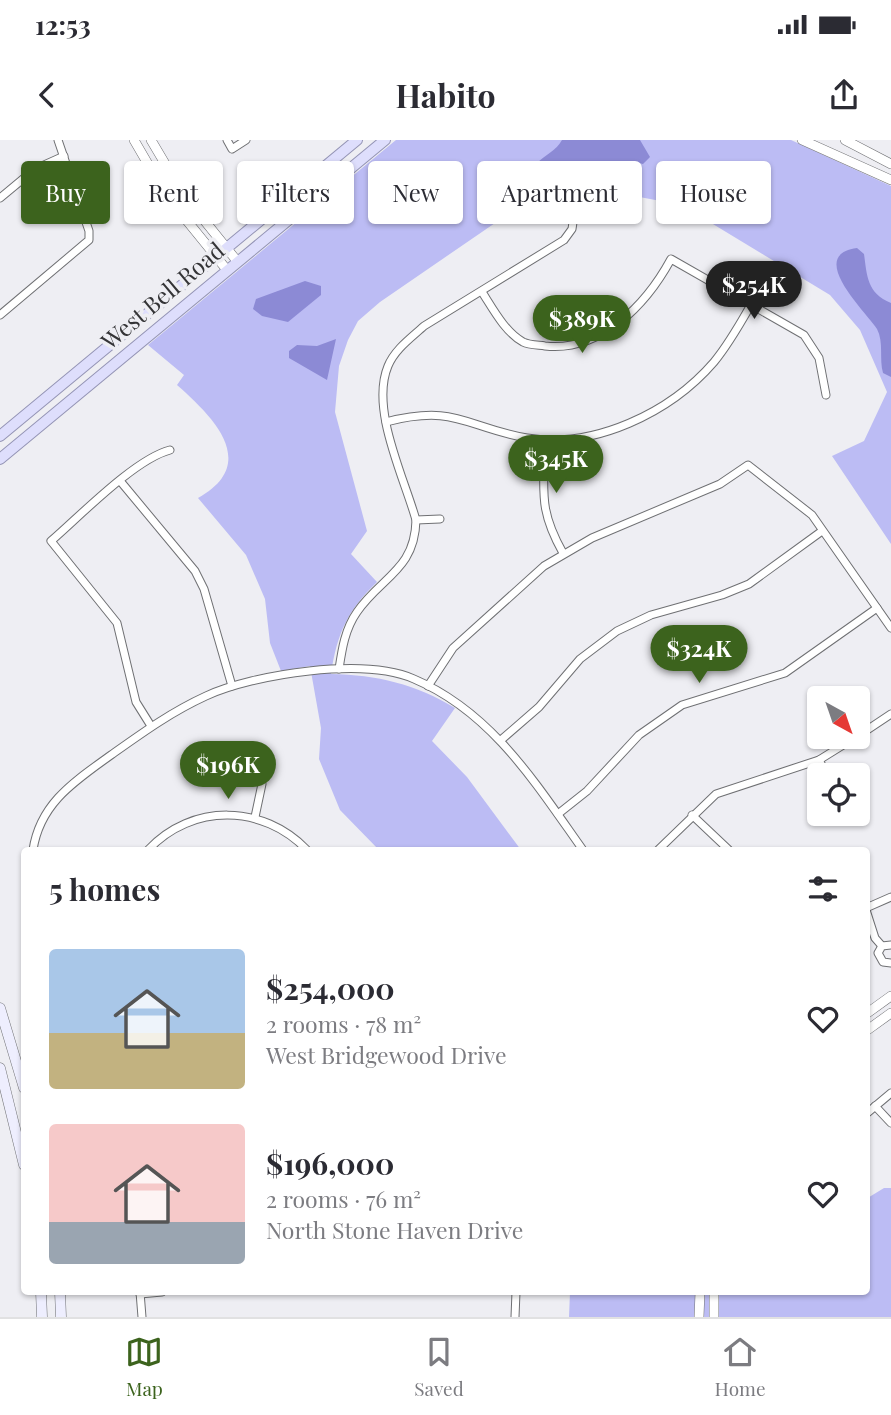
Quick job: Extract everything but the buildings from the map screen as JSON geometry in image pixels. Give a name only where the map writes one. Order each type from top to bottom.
[{"type":"main road","name":"West Bell Road","points":[[0,436],[357,140]]},
{"type":"main road","name":"West Bell Road","points":[[0,458],[386,140]]},
{"type":"main road","points":[[0,1008],[3,1030],[21,1080]]},
{"type":"main road","points":[[0,1068],[21,1153]]},
{"type":"main road","points":[[41,1295],[43,1317]]},
{"type":"main road","points":[[60,1295],[61,1317]]},
{"type":"street","points":[[0,315],[89,240],[89,232],[58,140]]},
{"type":"street","points":[[134,140],[166,195],[228,270]]},
{"type":"street","points":[[151,140],[183,194],[237,261]]},
{"type":"street","points":[[226,140],[232,149],[246,140]]},
{"type":"street","points":[[802,140],[891,180]]},
{"type":"street","points":[[845,140],[891,164]]},
{"type":"street","points":[[0,198],[35,169],[64,156]]},
{"type":"street","points":[[339,668],[351,621],[363,604],[403,565],[412,549],[416,520],[386,422],[383,383],[388,364],[404,343],[424,326],[564,240],[573,224]]},
{"type":"street","points":[[482,292],[507,329],[524,342],[561,348],[604,333],[621,322],[657,284],[671,259],[804,335],[819,358],[825,396]]},
{"type":"street","points":[[386,422],[410,416],[444,415],[544,440],[577,438],[608,430],[673,398],[719,355],[751,303]]},
{"type":"street","points":[[544,440],[543,509],[549,528],[564,553]]},
{"type":"street","points":[[151,726],[136,702],[117,623],[51,541],[158,453],[170,450]]},
{"type":"street","points":[[428,686],[453,648],[522,584],[564,553],[720,484],[748,465],[812,515],[891,628]]},
{"type":"street","points":[[121,482],[195,571],[204,589],[232,686]]},
{"type":"street","points":[[416,520],[440,519]]},
{"type":"street","points":[[501,740],[540,707],[580,659],[617,631],[651,615],[722,595],[749,584],[822,531]]},
{"type":"street","points":[[558,814],[587,791],[639,735],[682,705],[764,682],[785,673],[877,608]]},
{"type":"street","points":[[34,847],[41,820],[55,799],[151,726],[174,712],[232,686],[339,668],[386,672],[412,678],[474,714],[501,740],[581,847]]},
{"type":"street","points":[[870,727],[891,713]]},
{"type":"street","points":[[661,847],[716,794],[819,760],[836,749]]},
{"type":"street","points":[[255,817],[262,784]]},
{"type":"street","points":[[152,847],[175,827],[214,815],[255,817],[290,834],[304,847]]},
{"type":"street","points":[[692,815],[726,847]]},
{"type":"street","points":[[870,907],[891,897]]},
{"type":"street","points":[[870,922],[875,938],[882,946]]},
{"type":"street","points":[[882,946],[891,945]]},
{"type":"street","points":[[882,946],[879,958],[885,963],[891,963]]},
{"type":"street","points":[[870,1011],[891,996]]},
{"type":"street","points":[[870,1028],[891,1013]]},
{"type":"street","points":[[870,1110],[891,1093]]},
{"type":"street","points":[[875,1106],[891,1123]]},
{"type":"street","points":[[140,1295],[142,1317]]},
{"type":"street","points":[[515,1317],[516,1295]]},
{"type":"street","points":[[699,1317],[700,1295]]},
{"type":"street","points":[[714,1295],[714,1317]]},
{"type":"shaded area","points":[[396,140],[791,140],[891,186],[891,544],[832,456],[864,441],[887,392],[860,330],[830,295],[713,224],[771,224],[771,161],[656,161],[656,200],[642,197],[642,161],[477,161],[477,224],[494,224],[380,302],[358,321],[339,366],[335,412],[367,531],[351,554],[377,582],[358,602],[345,623],[331,674],[396,682],[455,708],[432,741],[467,777],[519,847],[376,847],[340,810],[319,759],[321,728],[310,666],[281,671],[270,643],[265,599],[246,555],[198,498],[217,484],[226,470],[228,455],[216,425],[177,385],[184,375],[148,345],[294,224],[354,224],[354,175],[368,163],[368,224],[463,224],[463,161],[371,161]]},
{"type":"shaded area","points":[[562,140],[640,140],[650,157],[643,164],[642,161],[540,161]]},
{"type":"shaded area","points":[[857,248],[864,254],[873,289],[891,303],[891,377],[883,373],[877,329],[844,285],[838,272],[837,261],[843,253]]},
{"type":"shaded area","points":[[305,281],[321,286],[321,295],[288,322],[262,316],[253,309],[256,299]]},
{"type":"shaded area","points":[[336,339],[327,380],[289,358],[289,351],[297,345],[317,346]]},
{"type":"shaded area","points":[[884,1188],[891,1188],[891,1317],[569,1317],[570,1295],[870,1295],[870,1197]]}]
